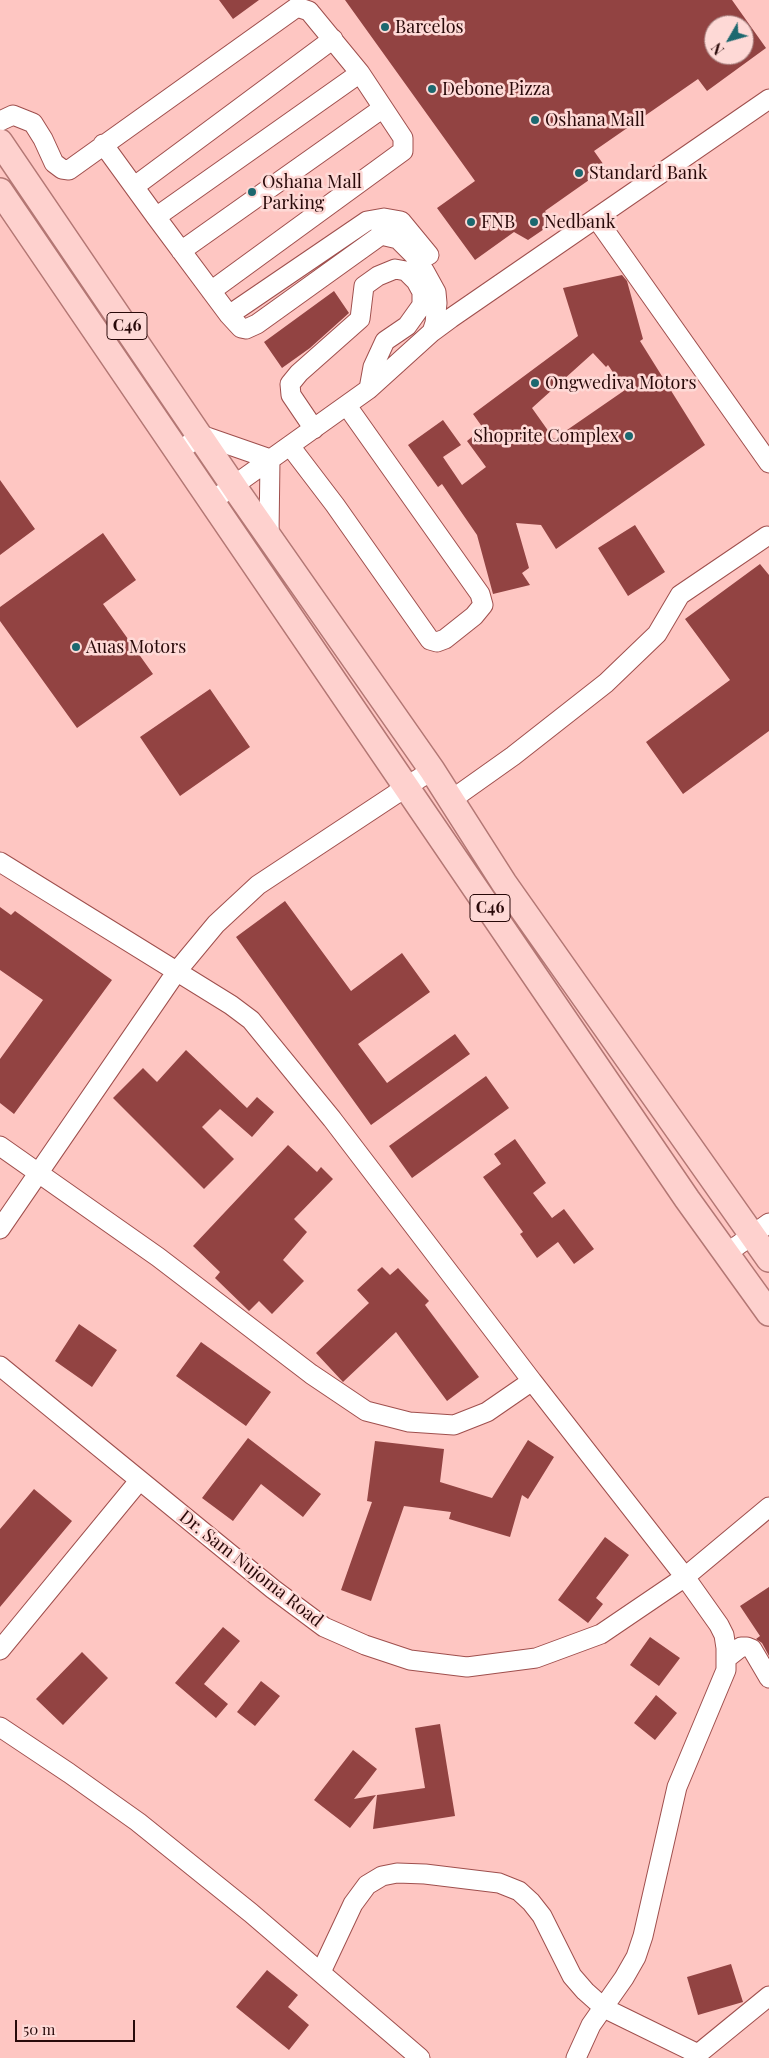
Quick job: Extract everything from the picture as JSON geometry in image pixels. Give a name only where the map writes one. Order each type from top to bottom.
[{"type":"main road","name":"C46","points":[[0,142],[234,486],[432,770],[504,883],[761,1229],[769,1259]]},
{"type":"main road","name":"C46","points":[[0,191],[682,1191],[769,1313]]},
{"type":"street","points":[[0,121],[13,115],[33,123],[54,163],[62,169],[69,170],[297,7],[309,11],[360,73],[403,138],[403,152],[211,291]]},
{"type":"street","points":[[135,186],[333,39]]},
{"type":"street","points":[[156,217],[360,73]]},
{"type":"street","points":[[212,501],[347,406],[369,389],[432,332],[451,318],[769,99]]},
{"type":"street","points":[[181,251],[383,108]]},
{"type":"street","points":[[103,144],[181,251],[241,328],[246,329],[257,324],[381,235],[398,239],[415,256],[436,292],[438,303],[432,332]]},
{"type":"street","points":[[229,315],[367,221],[384,218],[401,221],[431,257],[445,283],[451,318]]},
{"type":"street","points":[[596,218],[769,463]]},
{"type":"street","points":[[314,429],[292,395],[290,384],[299,373],[360,319],[364,286],[378,276],[394,269],[406,271],[416,281],[422,292],[422,305],[407,326],[385,341],[373,367],[369,389]]},
{"type":"street","points":[[290,446],[336,505],[430,640],[437,642],[445,639],[474,616],[483,605],[480,594],[347,406]]},
{"type":"street","points":[[177,452],[201,435],[270,459]]},
{"type":"street","points":[[269,535],[270,459]]},
{"type":"street","points":[[451,800],[513,756],[606,682],[657,634],[680,595],[767,536]]},
{"type":"street","points":[[0,1229],[176,971],[216,924],[258,885],[432,770]]},
{"type":"street","points":[[0,862],[240,1011],[260,1031],[332,1119],[532,1381],[685,1577],[724,1635],[727,1658],[726,1670],[677,1787],[643,1936],[636,1957],[624,1978],[591,2025],[576,2058]]},
{"type":"street","points":[[0,1146],[158,1258],[311,1374],[366,1411],[409,1422],[454,1425],[487,1412],[532,1381]]},
{"type":"street","points":[[727,1253],[761,1229]]},
{"type":"street","name":"Dr. Sam Nujoma Road","points":[[0,1366],[273,1589],[324,1626],[366,1645],[410,1660],[467,1667],[536,1658],[601,1634],[685,1577],[769,1507]]},
{"type":"street","points":[[0,1650],[139,1481]]},
{"type":"street","points":[[727,1658],[741,1647],[747,1646],[752,1649],[769,1678]]},
{"type":"street","points":[[0,1727],[138,1822],[321,1972],[420,2058]]},
{"type":"street","points":[[321,1972],[353,1904],[367,1885],[382,1876],[397,1873],[425,1874],[499,1883],[519,1891],[542,1916],[572,1976],[585,1991],[604,2008],[698,2054],[769,1996]]},
{"type":"building","points":[[219,0],[259,0],[233,19]]},
{"type":"building","name":"Oshana Mall","points":[[345,0],[732,0],[743,15],[704,15],[704,65],[743,65],[707,91],[698,79],[594,151],[606,168],[545,211],[553,223],[528,240],[514,232],[475,260],[437,208],[475,181]]},
{"type":"building","name":"Oshana Mall","points":[[754,31],[766,48],[754,57]]},
{"type":"building","name":"Shoprite Complex","points":[[622,275],[627,281],[643,339],[640,341],[705,445],[556,549],[541,525],[516,523],[529,568],[522,573],[530,585],[493,594],[477,535],[442,484],[438,487],[408,445],[443,420],[461,445],[443,457],[462,485],[486,467],[467,441],[483,428],[473,414],[578,336],[563,288]],"holes":[[[593,353],[606,367],[608,365],[625,390],[554,439],[532,408]]]},
{"type":"building","points":[[334,291],[349,313],[310,348],[282,368],[264,342]]},
{"type":"building","points":[[0,480],[35,529],[0,555]]},
{"type":"building","points":[[635,525],[665,572],[628,596],[598,548]]},
{"type":"building","name":"Auas Motors","points":[[103,533],[136,580],[103,604],[153,674],[77,728],[0,621],[0,607]]},
{"type":"building","points":[[760,564],[769,575],[769,731],[683,794],[646,742],[730,680],[685,619]]},
{"type":"building","points":[[210,689],[250,747],[180,796],[140,737]]},
{"type":"building","points":[[285,901],[351,991],[402,953],[430,992],[358,1044],[387,1083],[455,1034],[470,1054],[371,1125],[236,937]]},
{"type":"building","points":[[0,907],[11,915],[15,911],[112,980],[14,1114],[0,1103],[0,1059],[43,1000],[0,970]]},
{"type":"building","points":[[186,1050],[247,1108],[257,1097],[274,1112],[252,1137],[220,1109],[202,1127],[234,1159],[204,1189],[113,1098],[143,1068],[157,1082]]},
{"type":"building","points":[[486,1076],[509,1108],[412,1178],[389,1146]]},
{"type":"building","points":[[515,1139],[546,1183],[533,1193],[552,1218],[564,1209],[594,1249],[574,1264],[558,1242],[537,1258],[520,1234],[523,1232],[483,1177],[501,1164],[494,1154]]},
{"type":"building","points":[[288,1145],[317,1172],[321,1167],[333,1179],[294,1219],[307,1232],[283,1260],[304,1281],[272,1314],[259,1301],[249,1311],[215,1278],[220,1272],[193,1246]]},
{"type":"building","points":[[382,1267],[390,1275],[398,1268],[429,1301],[425,1305],[479,1377],[447,1401],[396,1332],[343,1382],[316,1353],[369,1303],[357,1290]]},
{"type":"building","points":[[79,1324],[117,1350],[92,1387],[55,1361]]},
{"type":"building","points":[[201,1342],[271,1392],[246,1426],[176,1376]]},
{"type":"building","points":[[248,1438],[321,1494],[303,1517],[261,1484],[233,1521],[202,1498]]},
{"type":"building","points":[[528,1440],[554,1457],[528,1499],[522,1495],[510,1537],[449,1519],[451,1512],[404,1506],[371,1601],[341,1590],[372,1502],[367,1501],[375,1441],[444,1449],[440,1482],[492,1498]]},
{"type":"building","points":[[34,1489],[72,1521],[0,1607],[0,1529]]},
{"type":"building","points":[[605,1537],[629,1555],[596,1598],[603,1604],[588,1623],[558,1600]]},
{"type":"building","points":[[769,1587],[769,1656],[762,1643],[756,1639],[760,1636],[740,1606]]},
{"type":"building","points":[[223,1627],[240,1641],[204,1684],[228,1704],[216,1718],[175,1683]]},
{"type":"building","points":[[650,1637],[680,1658],[659,1686],[630,1665]]},
{"type":"building","points":[[82,1652],[108,1678],[63,1725],[36,1699]]},
{"type":"building","points":[[261,1681],[280,1696],[255,1726],[237,1712]]},
{"type":"building","points":[[656,1695],[677,1713],[655,1740],[634,1723]]},
{"type":"building","points":[[440,1724],[455,1816],[373,1829],[377,1795],[425,1788],[415,1728]]},
{"type":"building","points":[[353,1750],[377,1769],[354,1799],[376,1795],[350,1828],[314,1800]]},
{"type":"building","points":[[731,1964],[743,2002],[698,2015],[687,1977]]},
{"type":"building","points":[[267,1970],[298,1995],[288,2007],[309,2025],[289,2050],[236,2007]]},
{"type":"place","name":"Barcelos","points":[[385,27]]},
{"type":"place","name":"Debone Pizza","points":[[432,89]]},
{"type":"place","name":"Oshana Mall","points":[[535,120]]},
{"type":"place","name":"Standard Bank","points":[[579,173]]},
{"type":"place","name":"Oshana Mall Parking","points":[[252,192]]},
{"type":"place","name":"FNB","points":[[471,222]]},
{"type":"place","name":"Nedbank","points":[[534,222]]},
{"type":"place","name":"Ongwediva Motors","points":[[535,383]]},
{"type":"place","name":"Shoprite Complex","points":[[629,436]]},
{"type":"place","name":"Auas Motors","points":[[76,647]]}]
